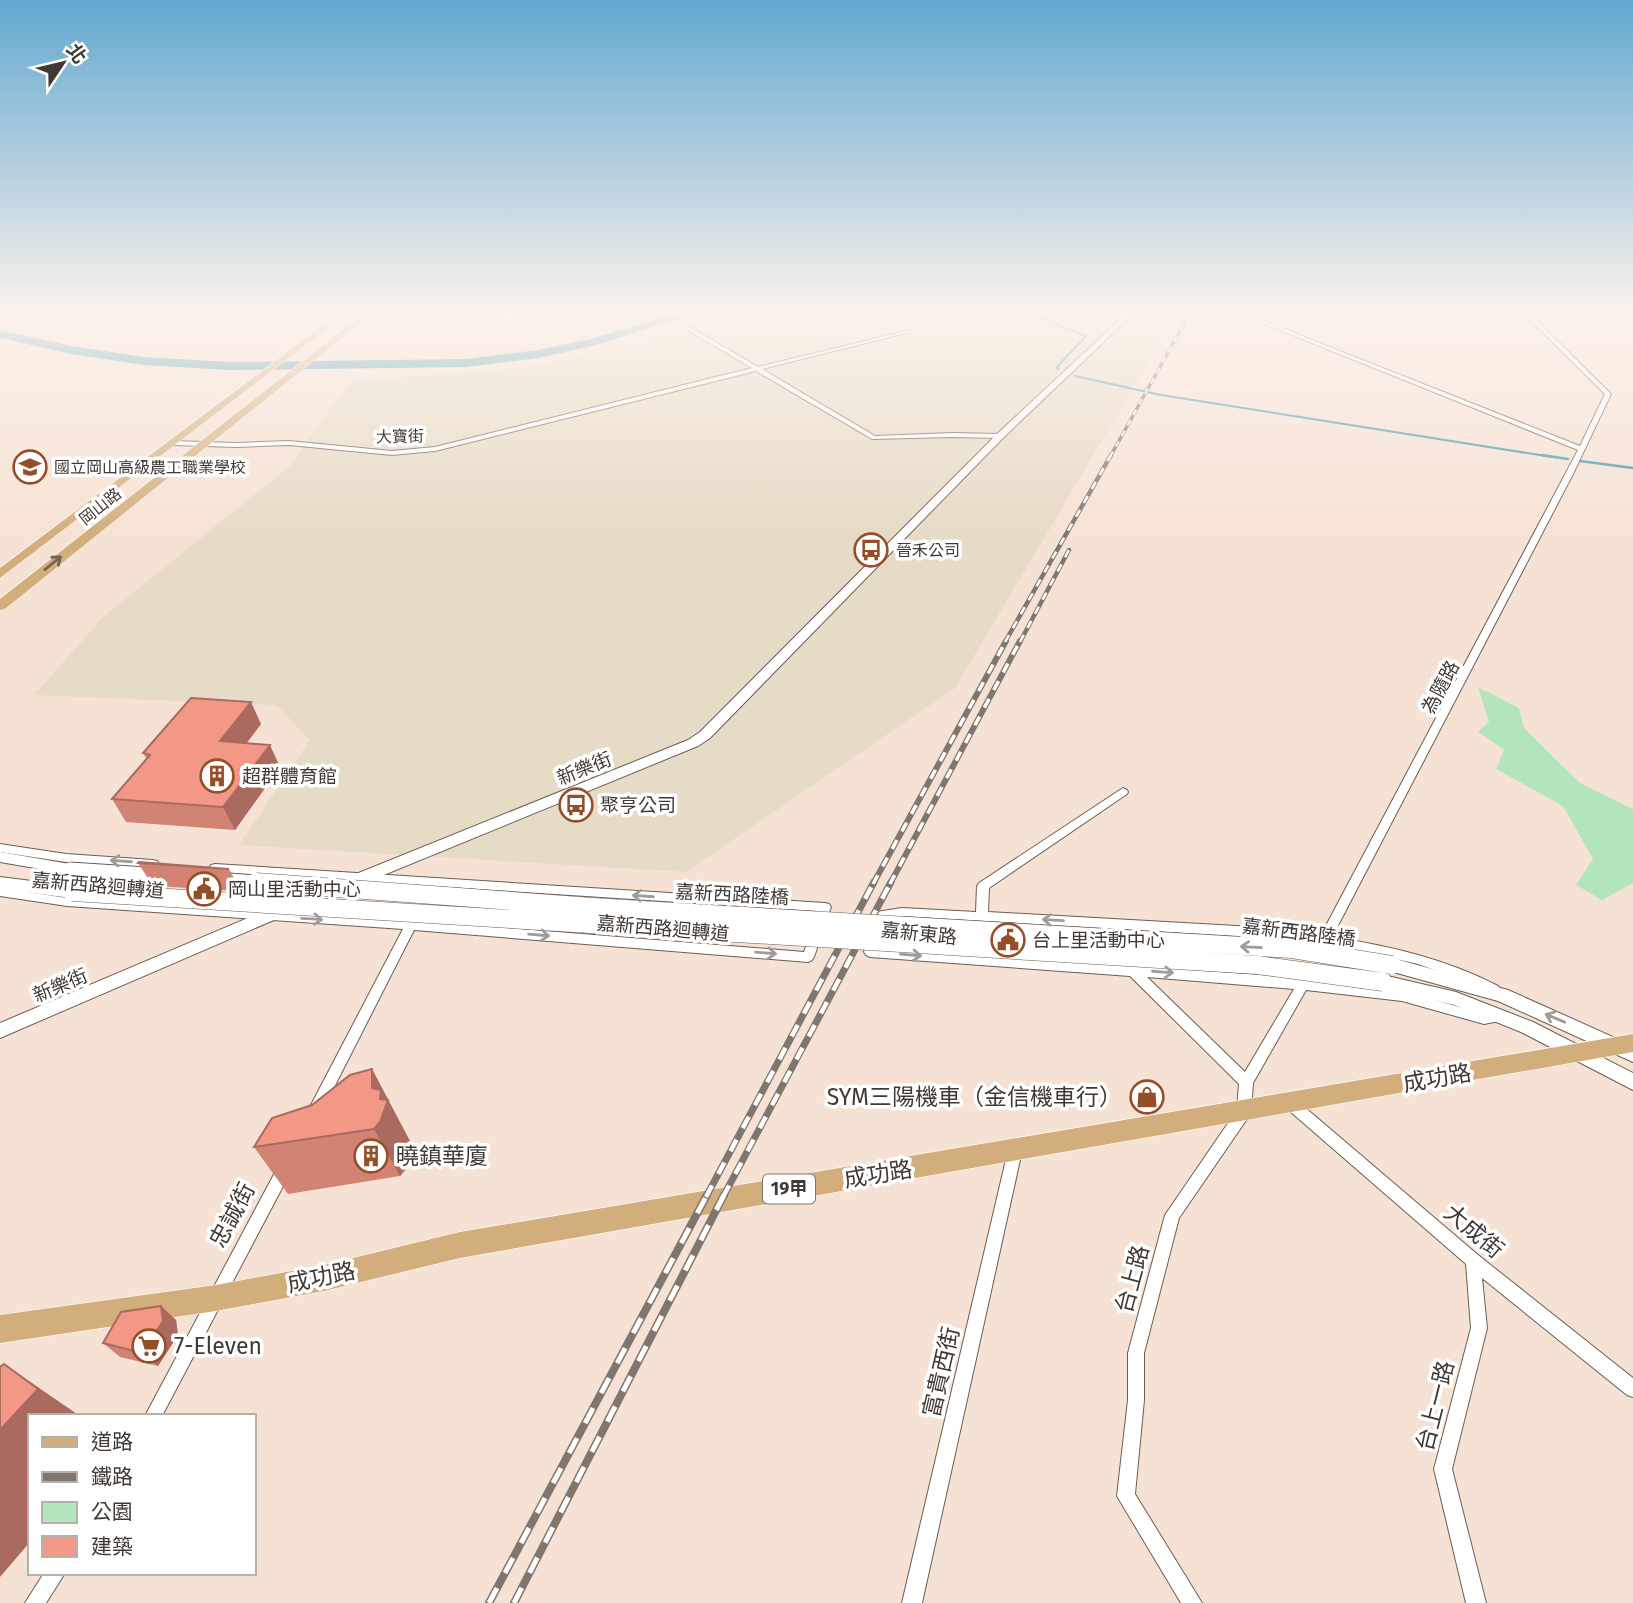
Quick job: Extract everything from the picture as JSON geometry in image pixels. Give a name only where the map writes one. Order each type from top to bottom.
[{"type":"main road","name":"岡山路","points":[[0,574],[243,388]]},
{"type":"main road","name":"岡山路","points":[[0,606],[274,388]]},
{"type":"main road","name":"成功路","points":[[0,1329],[216,1298],[324,1278],[460,1245],[1579,1053],[1628,1047]]},
{"type":"street","name":"大寶街","points":[[172,443],[289,443],[393,453],[435,449],[680,388]]},
{"type":"street","points":[[787,388],[874,438],[1000,436]]},
{"type":"street","name":"新樂街","points":[[0,1031],[268,916],[693,743],[705,735],[1050,388]]},
{"type":"street","points":[[1428,388],[1581,449]]},
{"type":"street","name":"為隨路","points":[[1325,939],[1581,449],[1608,394],[1604,388]]},
{"type":"street","points":[[982,916],[983,886],[1124,792]]},
{"type":"street","points":[[0,848],[65,858],[168,865]]},
{"type":"street","points":[[0,857],[70,869],[180,877]]},
{"type":"street","points":[[121,906],[154,864]]},
{"type":"street","points":[[208,873],[360,878]]},
{"type":"street","name":"嘉新西路陸橋","points":[[208,873],[579,906],[1292,949],[1392,965]]},
{"type":"street","name":"嘉新西路迴轉道","points":[[0,892],[67,902],[411,925],[808,957],[825,907],[360,878]]},
{"type":"street","name":"嘉新西路陸橋","points":[[0,883],[72,892],[1257,965],[1383,982]]},
{"type":"street","name":"嘉新東路","points":[[1500,1016],[1484,1019],[1402,996],[1303,985],[870,952],[880,915],[902,912],[1274,933],[1325,939],[1393,954],[1474,977],[1502,995]]},
{"type":"street","points":[[1123,924],[1131,970],[1246,1082]]},
{"type":"street","points":[[311,1118],[411,925]]},
{"type":"street","name":"嘉新東路","points":[[1392,965],[1502,995],[1628,1047]]},
{"type":"street","name":"嘉新東路","points":[[1383,982],[1456,999],[1500,1016],[1633,1082]]},
{"type":"street","points":[[1244,1112],[1246,1082],[1303,985]]},
{"type":"street","name":"大成街","points":[[1290,1103],[1472,1260],[1633,1389]]},
{"type":"street","name":"台上路","points":[[1192,1603],[1126,1496],[1136,1400],[1136,1353],[1172,1215],[1244,1112]]},
{"type":"street","name":"富貴西街","points":[[912,1603],[1015,1151]]},
{"type":"street","name":"忠誠街","points":[[154,1414],[292,1154]]},
{"type":"street","name":"台上一路","points":[[1472,1260],[1479,1328],[1443,1469],[1476,1603]]},
{"type":"street","points":[[35,1603],[55,1575]]},
{"type":"shaded area","points":[[346,388],[1134,388],[955,688],[686,872],[239,845],[310,740],[276,705],[34,695],[104,616],[289,467]]},
{"type":"green space","points":[[1478,687],[1519,708],[1524,728],[1580,783],[1633,809],[1633,883],[1602,900],[1576,885],[1593,859],[1563,806],[1496,769],[1504,750],[1478,732],[1489,722]]},
{"type":"building","points":[[191,698],[251,702],[220,741],[270,745],[223,807],[112,799],[150,755],[143,753]]},
{"type":"building","points":[[139,862],[229,869],[138,863]]},
{"type":"building","points":[[372,1069],[372,1088],[381,1090],[380,1099],[388,1100],[380,1122],[374,1129],[254,1147],[272,1118],[312,1105],[350,1075]]},
{"type":"building","points":[[161,1306],[163,1321],[142,1353],[103,1343],[121,1312]]},
{"type":"building","points":[[4,1364],[38,1389],[0,1430],[0,1367]]},
{"type":"waterway","points":[[1128,388],[1552,457]]},
{"type":"waterway","points":[[1541,455],[1568,459]]},
{"type":"waterway","points":[[1580,461],[1633,468]]},
{"type":"railway","points":[[1110,457],[1148,388]]},
{"type":"railway","points":[[1005,642],[1111,455]]},
{"type":"railway","points":[[1020,642],[1069,550]]},
{"type":"railway","points":[[873,884],[1006,641]]},
{"type":"railway","points":[[890,884],[1020,641]]},
{"type":"railway","points":[[706,1197],[874,882]]},
{"type":"railway","points":[[723,1197],[891,882]]},
{"type":"railway","points":[[489,1603],[707,1195]]},
{"type":"railway","points":[[514,1603],[724,1195]]},
{"type":"place","name":"國立岡山高級農工職業學校","points":[[30,467]]},
{"type":"place","name":"晉禾公司","points":[[871,550]]},
{"type":"place","name":"超群體育館","points":[[217,776]]},
{"type":"place","name":"聚亨公司","points":[[576,805]]},
{"type":"place","name":"岡山里活動中心","points":[[204,889]]},
{"type":"place","name":"台上里活動中心","points":[[1008,940]]},
{"type":"place","name":"SYM三陽機車（金信機車行）","points":[[1147,1097]]},
{"type":"place","name":"曉鎮華廈","points":[[371,1156]]},
{"type":"place","name":"7-Eleven","points":[[149,1346]]}]
